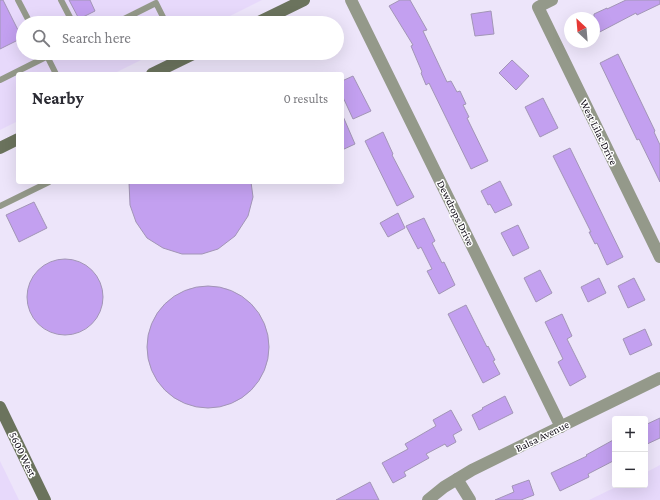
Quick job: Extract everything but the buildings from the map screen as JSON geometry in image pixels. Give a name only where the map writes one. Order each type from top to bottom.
[{"type":"main road","points":[[271,16],[304,0]]},
{"type":"main road","points":[[156,72],[178,60]]},
{"type":"main road","points":[[0,148],[16,140]]},
{"type":"main road","name":"5600 West","points":[[0,408],[45,500]]},
{"type":"street","name":"Dewdrops Drive","points":[[351,0],[561,427]]},
{"type":"street","name":"West Lilac Drive","points":[[552,0],[538,7],[660,257]]},
{"type":"street","name":"Balsa Avenue","points":[[428,500],[457,479],[487,462],[660,378]]},
{"type":"street","points":[[457,479],[470,500]]},
{"type":"lane","points":[[18,0],[26,16]]},
{"type":"lane","points":[[61,0],[69,16]]},
{"type":"lane","points":[[129,16],[163,0]]},
{"type":"lane","points":[[156,2],[163,16]]},
{"type":"lane","points":[[0,80],[37,60]]},
{"type":"lane","points":[[49,60],[55,72]]},
{"type":"lane","points":[[0,206],[45,184]]},
{"type":"shaded area","points":[[0,0],[262,0],[230,16],[16,16],[16,60],[141,60],[117,72],[16,72],[16,122],[0,130]]},
{"type":"shaded area","points":[[0,461],[19,500],[0,500]]},
{"type":"shaded area","points":[[660,465],[660,500],[589,500],[614,488],[648,488],[648,471]]}]
